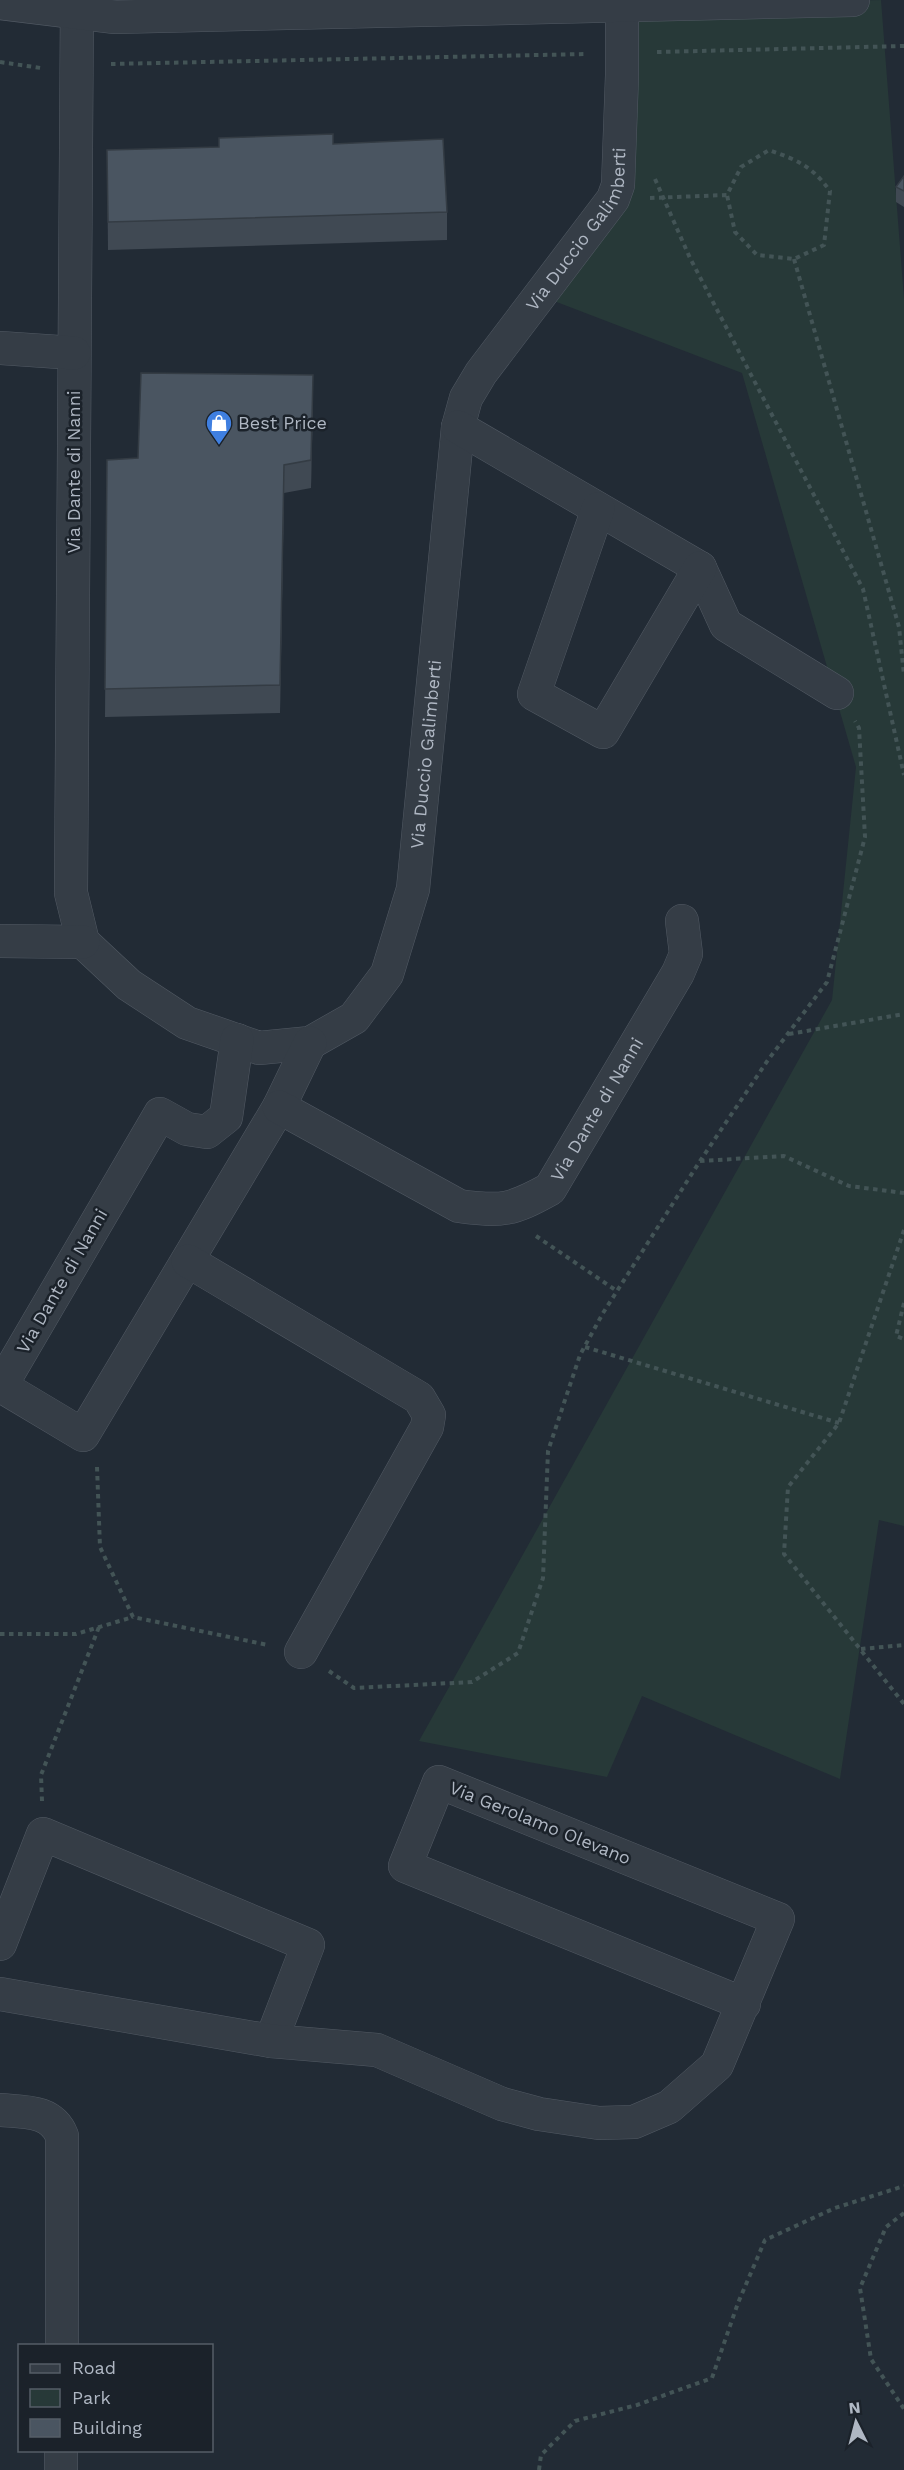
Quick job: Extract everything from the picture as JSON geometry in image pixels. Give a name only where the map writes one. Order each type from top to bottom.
[{"type":"street","points":[[0,3],[77,6],[115,17],[853,0]]},
{"type":"street","name":"Via Dante di Nanni","points":[[77,6],[71,893],[83,942]]},
{"type":"street","name":"Via Duccio Galimberti","points":[[310,1042],[354,1018],[387,975],[412,889],[458,427],[466,398],[481,373],[613,199],[618,185],[623,53],[622,6]]},
{"type":"street","points":[[0,348],[74,353]]},
{"type":"street","points":[[458,427],[700,568],[726,625],[837,693]]},
{"type":"street","points":[[598,509],[534,694],[603,732],[700,568]]},
{"type":"street","name":"Via Dante di Nanni","points":[[279,1107],[459,1206],[495,1209],[519,1207],[550,1190],[678,973],[686,954],[682,921]]},
{"type":"street","points":[[0,941],[83,942],[129,985],[187,1023],[259,1048],[310,1042]]},
{"type":"street","name":"Via Dante di Nanni","points":[[237,1040],[226,1117],[207,1132],[187,1129],[160,1114],[1,1386],[84,1435],[279,1107],[310,1042]]},
{"type":"street","points":[[188,1261],[419,1398],[429,1414],[427,1427],[301,1652]]},
{"type":"street","name":"Via Gerolamo Olevano","points":[[0,1994],[271,2041],[377,2050],[502,2104],[539,2114],[599,2123],[634,2122],[669,2107],[717,2065],[744,2004],[778,1919],[439,1782],[405,1866],[744,2004]]},
{"type":"street","points":[[0,1944],[43,1834],[309,1946],[271,2041]]},
{"type":"street","points":[[0,2110],[46,2116],[58,2125],[62,2136],[62,2344]]},
{"type":"street","points":[[61,2452],[61,2470]]},
{"type":"path","points":[[0,62],[42,68],[76,65],[904,46]]},
{"type":"path","points":[[769,150],[798,160],[818,175],[830,191],[824,245],[794,259],[757,255],[735,232],[727,195],[741,167],[769,150]]},
{"type":"path","points":[[653,174],[690,258],[863,589],[904,776]]},
{"type":"path","points":[[613,199],[727,195]]},
{"type":"path","points":[[794,259],[899,627],[904,675]]},
{"type":"path","points":[[0,1635],[76,1634],[133,1617],[301,1652],[354,1688],[472,1682],[518,1653],[543,1578],[548,1451],[585,1347],[617,1291],[700,1161],[827,982],[865,837],[859,728],[837,693]]},
{"type":"path","points":[[788,1034],[904,1014]]},
{"type":"path","points":[[700,1161],[784,1156],[849,1186],[904,1193]]},
{"type":"path","points":[[495,1209],[617,1291]]},
{"type":"path","points":[[904,1230],[839,1423],[788,1486],[784,1554],[904,1704]]},
{"type":"path","points":[[904,1303],[896,1335],[904,1339]]},
{"type":"path","points":[[585,1347],[839,1423]]},
{"type":"path","points":[[96,1414],[100,1547],[133,1617]]},
{"type":"path","points":[[43,1834],[41,1775],[99,1627]]},
{"type":"path","points":[[861,1649],[904,1645]]},
{"type":"path","points":[[539,2470],[541,2456],[575,2421],[637,2405],[712,2378],[738,2303],[765,2240],[835,2208],[904,2186]]},
{"type":"path","points":[[904,2213],[886,2227],[860,2288],[871,2359],[904,2409]]},
{"type":"green space","points":[[881,0],[904,299],[904,1526],[879,1520],[840,1779],[642,1696],[607,1777],[419,1741],[832,1000],[856,767],[742,373],[541,296],[613,199],[622,6]]},
{"type":"building","points":[[333,134],[333,144],[443,139],[447,212],[108,222],[107,150],[219,147],[219,138]]},
{"type":"building","points":[[904,176],[904,191],[896,187]]},
{"type":"building","points":[[141,373],[313,375],[311,460],[284,465],[280,685],[105,689],[107,460],[138,458]]},
{"type":"place","name":"Best Price","points":[[219,446]]}]
